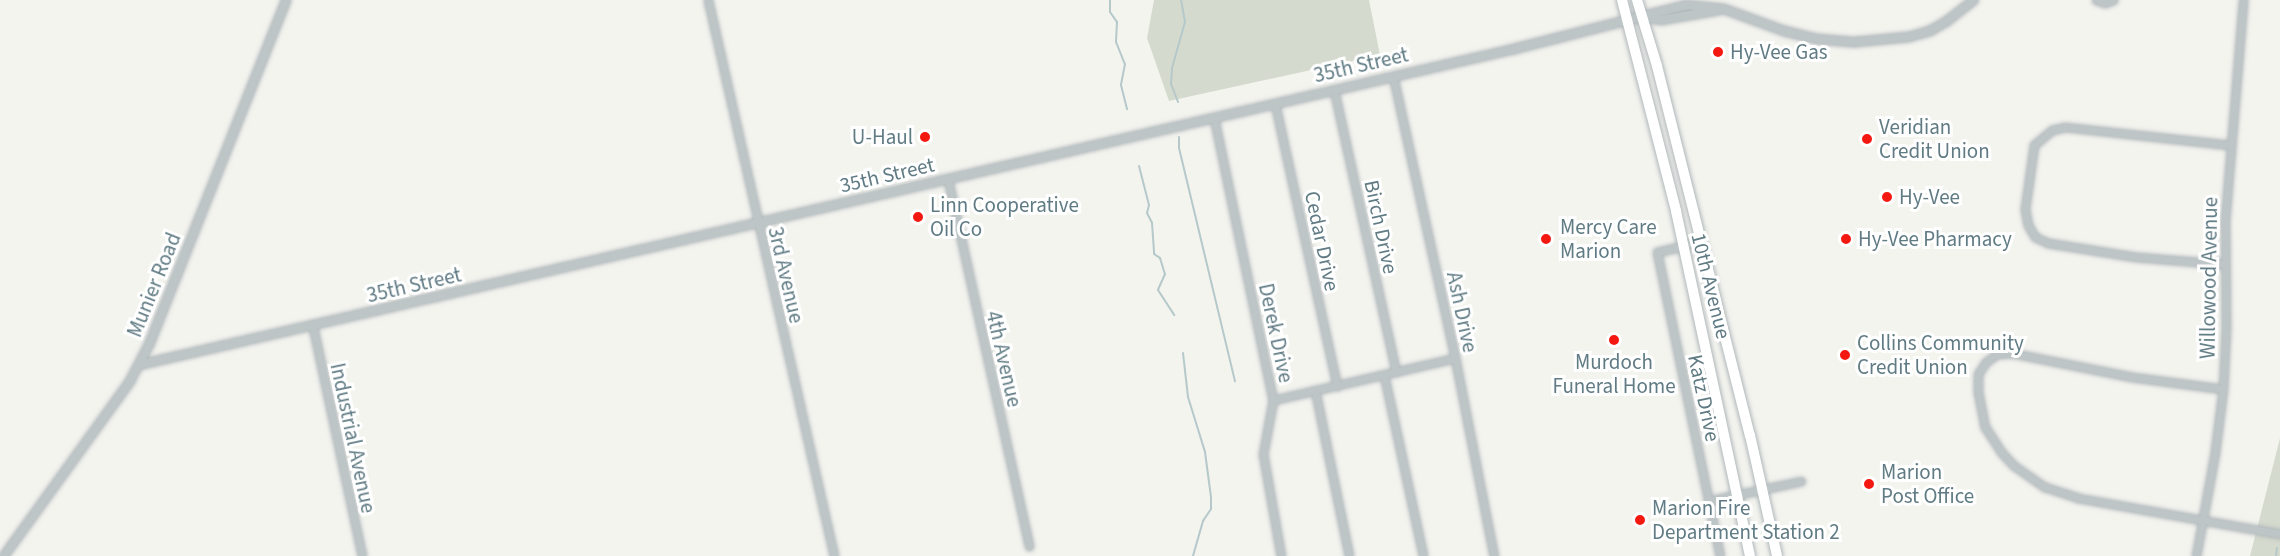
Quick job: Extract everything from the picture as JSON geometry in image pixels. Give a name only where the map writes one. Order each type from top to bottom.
[{"type":"main road","name":"10th Avenue","points":[[1622,0],[1629,20],[1684,246],[1750,556]]},
{"type":"main road","name":"10th Avenue","points":[[1637,0],[1700,242],[1777,556]]},
{"type":"street","name":"Munier Road","points":[[4,556],[69,469],[150,345],[286,0]]},
{"type":"street","name":"3rd Avenue","points":[[708,0],[834,556]]},
{"type":"street","name":"35th Street","points":[[139,365],[313,327],[1275,104],[1629,20],[1685,3],[1724,9],[1784,31],[1817,39],[1855,42],[1909,37],[1930,31],[1974,0]]},
{"type":"street","points":[[2096,0],[2105,3],[2113,0]]},
{"type":"street","name":"Willowood Avenue","points":[[2196,556],[2223,389],[2226,327],[2223,264],[2243,0]]},
{"type":"street","name":"35th Street","points":[[1642,16],[1661,20],[1724,9]]},
{"type":"street","name":"Ash Drive","points":[[1393,76],[1455,358],[1494,556]]},
{"type":"street","name":"Birch Drive","points":[[1334,90],[1396,372]]},
{"type":"street","name":"Cedar Drive","points":[[1275,104],[1337,386]]},
{"type":"street","name":"Derek Drive","points":[[1214,118],[1273,400],[1263,454],[1281,556]]},
{"type":"street","points":[[2223,264],[2169,261],[2048,243],[2035,237],[2028,225],[2025,209],[2034,146],[2042,136],[2065,127],[2231,145]]},
{"type":"street","name":"4th Avenue","points":[[948,180],[1029,546]]},
{"type":"street","name":"Katz Drive","points":[[1700,242],[1657,252],[1708,501]]},
{"type":"street","name":"Industrial Avenue","points":[[313,327],[362,556]]},
{"type":"street","points":[[2223,389],[2132,377],[2012,353],[1997,354],[1986,362],[1978,374],[1977,392],[1985,427],[2001,452],[2029,477],[2046,487],[2078,498],[2280,534]]},
{"type":"street","points":[[1273,400],[1455,358]]},
{"type":"street","points":[[1384,375],[1424,556]]},
{"type":"street","points":[[1315,390],[1349,556]]},
{"type":"street","points":[[1720,556],[1708,501],[1801,481]]},
{"type":"shaded area","points":[[1154,0],[1369,0],[1380,55],[1169,101],[1147,38]]},
{"type":"shaded area","points":[[2280,438],[2280,556],[2250,556]]},
{"type":"waterway","points":[[1110,0],[1110,12],[1117,22],[1116,42],[1125,64],[1121,85],[1127,109]]},
{"type":"waterway","points":[[1178,102],[1171,84],[1172,68],[1185,22],[1181,0]]},
{"type":"waterway","points":[[1179,137],[1179,148],[1235,381]]},
{"type":"waterway","points":[[1139,166],[1149,205],[1147,213],[1152,223],[1154,254],[1160,258],[1165,274],[1158,290],[1174,315]]},
{"type":"waterway","points":[[1183,353],[1188,397],[1205,452],[1211,497],[1211,509],[1203,521],[1193,556]]},
{"type":"waterway","points":[[2276,556],[2277,548]]},
{"type":"place","name":"Hy-Vee Gas","points":[[1718,52]]},
{"type":"place","name":"U-Haul","points":[[925,137]]},
{"type":"place","name":"Veridian Credit Union","points":[[1867,139]]},
{"type":"place","name":"Hy-Vee","points":[[1887,197]]},
{"type":"place","name":"Linn Cooperative Oil Co","points":[[918,217]]},
{"type":"place","name":"Mercy Care Marion","points":[[1546,239]]},
{"type":"place","name":"Hy-Vee Pharmacy","points":[[1846,239]]},
{"type":"place","name":"Murdoch Funeral Home","points":[[1614,340]]},
{"type":"place","name":"Collins Community Credit Union","points":[[1845,355]]},
{"type":"place","name":"Marion Post Office","points":[[1869,484]]},
{"type":"place","name":"Marion Fire Department Station 2","points":[[1640,520]]}]
